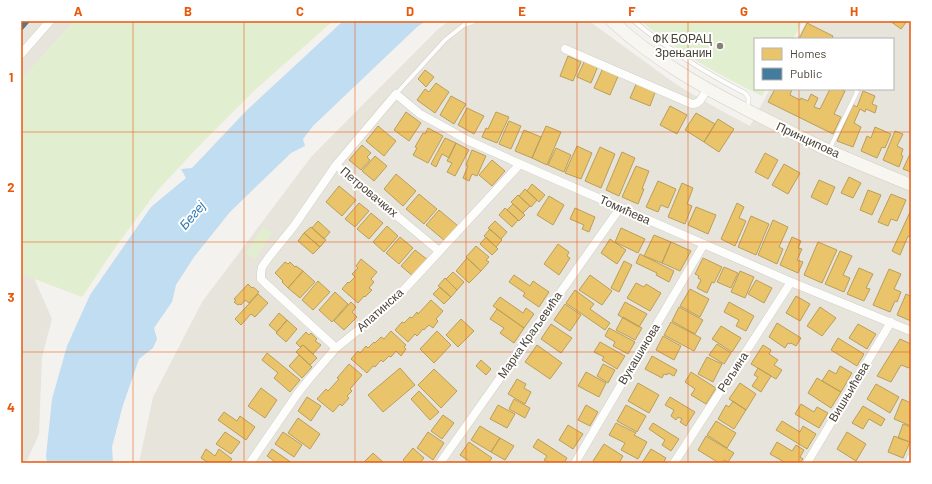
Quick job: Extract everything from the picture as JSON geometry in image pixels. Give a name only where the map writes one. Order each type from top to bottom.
[{"type":"street","points":[[21,54],[50,21]]},
{"type":"street","name":"Принципова","points":[[612,21],[658,58],[708,89],[746,110],[829,150],[911,185]]},
{"type":"street","points":[[565,49],[692,104],[699,102],[708,89]]},
{"type":"street","points":[[336,165],[396,94]]},
{"type":"street","name":"Томићева","points":[[396,94],[420,114],[467,140],[791,282],[911,330]]},
{"type":"street","name":"Апатинска","points":[[250,463],[298,393],[336,348],[382,311],[399,295],[520,164]]},
{"type":"street","name":"Петровачких","points":[[336,348],[261,279],[261,273],[272,252],[294,226],[336,165],[439,251]]},
{"type":"street","name":"Марка Краљевића","points":[[440,463],[620,208]]},
{"type":"street","name":"Вукашинова","points":[[575,463],[704,244]]},
{"type":"street","name":"Рељина","points":[[674,463],[791,282]]},
{"type":"street","name":"Вишњићева","points":[[807,463],[891,322]]},
{"type":"street","points":[[909,463],[911,458]]},
{"type":"lane","points":[[396,94],[445,40],[464,25],[475,21]]},
{"type":"lane","points":[[634,21],[667,46],[706,71],[745,92],[749,101],[746,110]]},
{"type":"lane","points":[[829,150],[857,92],[856,90]]},
{"type":"shaded area","points":[[21,21],[74,21],[21,80]]},
{"type":"shaded area","points":[[449,21],[589,21],[677,85],[750,126],[769,90],[894,90],[894,38],[798,38],[807,21],[911,21],[911,463],[139,463],[153,397],[202,302],[311,157],[437,30]]},
{"type":"shaded area","points":[[21,274],[34,278],[52,319],[42,357],[39,434],[26,463],[21,463]]},
{"type":"green space","points":[[74,21],[333,21],[256,89],[199,146],[157,191],[117,245],[82,297],[21,274],[21,80]]},
{"type":"green space","name":"ФК БОРАЦ Зрењанин","points":[[641,21],[803,21],[794,38],[754,38],[754,90],[765,90],[762,96],[699,62],[669,43]]},
{"type":"green space","points":[[263,227],[272,233],[255,259],[246,253]]},
{"type":"water","name":"Бегеј","points":[[343,21],[426,21],[417,27],[313,126],[303,139],[305,146],[291,153],[230,212],[194,257],[176,285],[172,302],[154,328],[157,339],[153,348],[139,359],[123,405],[112,447],[113,463],[47,463],[46,456],[52,399],[67,346],[90,295],[151,207],[186,178],[181,169],[192,168],[246,111]]},
{"type":"building: Homes","points":[[890,21],[907,21],[901,29]]},
{"type":"building: Homes","points":[[807,23],[833,36],[832,38],[800,38]]},
{"type":"building: Homes","points":[[568,56],[581,62],[573,81],[560,76]]},
{"type":"building: Homes","points":[[585,60],[598,66],[591,83],[577,77]]},
{"type":"building: Homes","points":[[603,68],[619,74],[610,95],[594,88]]},
{"type":"building: Homes","points":[[425,70],[434,77],[426,87],[418,79]]},
{"type":"building: Homes","points":[[637,82],[656,90],[650,106],[630,98]]},
{"type":"building: Homes","points":[[436,83],[449,92],[435,113],[417,100],[425,89],[429,92]]},
{"type":"building: Homes","points":[[774,90],[792,90],[790,95],[800,100],[801,98],[808,101],[811,94],[818,98],[814,107],[820,109],[830,90],[845,91],[834,114],[841,117],[833,134],[768,102]]},
{"type":"building: Homes","points":[[863,91],[875,96],[872,104],[877,106],[875,113],[866,109],[865,112],[860,109],[854,123],[861,127],[853,147],[837,141],[853,105],[857,107]]},
{"type":"building: Homes","points":[[451,96],[466,104],[454,124],[440,115]]},
{"type":"building: Homes","points":[[670,106],[687,115],[677,134],[660,125]]},
{"type":"building: Homes","points":[[467,108],[484,116],[474,134],[458,125]]},
{"type":"building: Homes","points":[[406,112],[421,123],[409,141],[394,130]]},
{"type":"building: Homes","points":[[496,112],[509,117],[497,143],[482,137],[486,128],[488,129]]},
{"type":"building: Homes","points":[[696,113],[715,124],[704,142],[685,130]]},
{"type":"building: Homes","points":[[718,119],[734,129],[719,152],[704,142]]},
{"type":"building: Homes","points":[[509,121],[521,126],[511,149],[499,144]]},
{"type":"building: Homes","points":[[378,126],[396,141],[384,156],[366,141]]},
{"type":"building: Homes","points":[[546,126],[561,132],[547,165],[532,158]]},
{"type":"building: Homes","points":[[875,127],[891,134],[885,148],[882,147],[877,158],[861,151],[867,136],[871,138]]},
{"type":"building: Homes","points":[[428,128],[443,136],[428,163],[413,155],[417,148],[415,147],[423,133],[425,134]]},
{"type":"building: Homes","points":[[524,130],[541,137],[532,158],[515,151]]},
{"type":"building: Homes","points":[[895,131],[903,134],[897,146],[903,149],[901,155],[903,156],[899,167],[883,160]]},
{"type":"building: Homes","points":[[445,138],[456,143],[449,158],[442,154],[436,167],[431,164]]},
{"type":"building: Homes","points":[[456,143],[469,150],[455,176],[447,172],[452,163],[447,161]]},
{"type":"building: Homes","points":[[362,145],[371,153],[367,157],[370,160],[361,170],[349,160]]},
{"type":"building: Homes","points":[[577,146],[592,153],[581,179],[565,173]]},
{"type":"building: Homes","points":[[600,147],[615,154],[601,188],[585,181]]},
{"type":"building: Homes","points":[[556,148],[571,155],[564,172],[548,165]]},
{"type":"building: Homes","points":[[472,150],[486,156],[477,176],[472,174],[469,181],[463,178]]},
{"type":"building: Homes","points":[[622,152],[635,158],[619,196],[606,190]]},
{"type":"building: Homes","points":[[911,152],[911,172],[903,169]]},
{"type":"building: Homes","points":[[765,153],[778,160],[768,179],[755,172]]},
{"type":"building: Homes","points":[[375,156],[387,166],[374,181],[362,171]]},
{"type":"building: Homes","points":[[492,160],[505,171],[492,186],[479,175]]},
{"type":"building: Homes","points":[[784,164],[800,173],[788,194],[772,185]]},
{"type":"building: Homes","points":[[636,166],[649,171],[638,204],[622,197]]},
{"type":"building: Homes","points":[[396,174],[416,191],[403,206],[384,189]]},
{"type":"building: Homes","points":[[849,177],[861,183],[853,198],[841,193]]},
{"type":"building: Homes","points":[[819,180],[835,187],[827,205],[811,197]]},
{"type":"building: Homes","points":[[658,181],[676,189],[668,208],[661,205],[658,212],[646,207]]},
{"type":"building: Homes","points":[[682,183],[693,188],[687,204],[692,206],[685,224],[668,217]]},
{"type":"building: Homes","points":[[532,184],[545,195],[539,202],[527,191]]},
{"type":"building: Homes","points":[[339,186],[356,200],[342,216],[326,202]]},
{"type":"building: Homes","points":[[525,189],[537,200],[531,207],[519,196]]},
{"type":"building: Homes","points":[[868,190],[881,195],[872,215],[860,210]]},
{"type":"building: Homes","points":[[419,194],[437,209],[424,224],[406,209]]},
{"type":"building: Homes","points":[[891,194],[906,200],[897,221],[891,219],[888,226],[878,222]]},
{"type":"building: Homes","points":[[518,195],[530,206],[523,213],[511,202]]},
{"type":"building: Homes","points":[[549,196],[564,205],[553,225],[537,215]]},
{"type":"building: Homes","points":[[359,203],[369,211],[355,227],[345,219]]},
{"type":"building: Homes","points":[[737,203],[744,207],[739,218],[746,221],[735,246],[721,239]]},
{"type":"building: Homes","points":[[513,204],[525,215],[519,221],[507,210]]},
{"type":"building: Homes","points":[[696,207],[716,215],[708,234],[688,225]]},
{"type":"building: Homes","points":[[505,208],[518,220],[512,227],[499,215]]},
{"type":"building: Homes","points":[[575,208],[595,217],[589,232],[582,229],[584,225],[570,219]]},
{"type":"building: Homes","points":[[439,210],[458,226],[445,241],[426,225]]},
{"type":"building: Homes","points":[[911,210],[911,237],[908,236],[900,255],[892,251]]},
{"type":"building: Homes","points":[[371,213],[383,223],[369,239],[357,229]]},
{"type":"building: Homes","points":[[751,216],[769,224],[756,255],[738,247]]},
{"type":"building: Homes","points":[[773,220],[788,227],[779,247],[783,249],[777,264],[758,255]]},
{"type":"building: Homes","points":[[318,221],[330,232],[324,239],[312,228]]},
{"type":"building: Homes","points":[[495,221],[507,232],[501,239],[488,228]]},
{"type":"building: Homes","points":[[387,226],[398,236],[384,252],[373,242]]},
{"type":"building: Homes","points":[[311,227],[326,240],[320,247],[304,233]]},
{"type":"building: Homes","points":[[621,228],[645,239],[638,253],[615,242]]},
{"type":"building: Homes","points":[[490,229],[502,240],[496,247],[484,236]]},
{"type":"building: Homes","points":[[304,233],[320,247],[313,254],[298,241]]},
{"type":"building: Homes","points":[[654,235],[671,242],[662,263],[644,256]]},
{"type":"building: Homes","points":[[400,237],[413,248],[399,264],[386,253]]},
{"type":"building: Homes","points":[[486,237],[498,249],[492,255],[480,244]]},
{"type":"building: Homes","points":[[792,237],[801,241],[798,248],[802,249],[797,260],[803,262],[798,273],[780,265]]},
{"type":"building: Homes","points":[[610,239],[626,250],[617,264],[601,253]]},
{"type":"building: Homes","points":[[671,242],[691,251],[680,271],[662,263]]},
{"type":"building: Homes","points":[[818,242],[837,250],[822,283],[804,275]]},
{"type":"building: Homes","points":[[558,244],[569,252],[567,256],[570,258],[559,275],[544,264]]},
{"type":"building: Homes","points":[[476,246],[489,257],[486,260],[489,262],[481,271],[466,257]]},
{"type":"building: Homes","points":[[415,250],[428,260],[414,277],[401,266]]},
{"type":"building: Homes","points":[[840,251],[852,256],[843,275],[850,278],[844,292],[825,284]]},
{"type":"building: Homes","points":[[640,254],[674,271],[669,282],[656,275],[657,273],[636,263]]},
{"type":"building: Homes","points":[[467,258],[481,271],[469,283],[456,271]]},
{"type":"building: Homes","points":[[703,258],[722,267],[707,293],[697,288],[701,280],[698,278],[699,276],[695,274]]},
{"type":"building: Homes","points":[[361,259],[377,272],[371,279],[374,282],[369,288],[372,290],[358,303],[342,289],[355,277],[352,274],[358,268],[356,266]]},
{"type":"building: Homes","points":[[624,261],[632,265],[619,292],[611,288]]},
{"type":"building: Homes","points":[[285,262],[288,264],[290,262],[295,267],[296,266],[303,271],[288,288],[275,273]]},
{"type":"building: Homes","points":[[724,267],[738,273],[731,288],[717,282]]},
{"type":"building: Homes","points":[[859,268],[873,274],[866,288],[870,289],[864,301],[847,294]]},
{"type":"building: Homes","points":[[889,269],[901,274],[894,289],[901,292],[897,302],[895,301],[890,312],[873,305]]},
{"type":"building: Homes","points":[[303,271],[315,282],[300,298],[288,288]]},
{"type":"building: Homes","points":[[740,271],[754,277],[745,298],[731,292]]},
{"type":"building: Homes","points":[[453,272],[464,282],[457,290],[446,279]]},
{"type":"building: Homes","points":[[514,275],[530,286],[533,281],[549,292],[539,307],[523,296],[525,293],[509,282]]},
{"type":"building: Homes","points":[[590,275],[612,291],[602,305],[579,290]]},
{"type":"building: Homes","points":[[445,278],[457,290],[451,297],[438,286]]},
{"type":"building: Homes","points":[[756,280],[772,288],[764,303],[748,294]]},
{"type":"building: Homes","points":[[318,281],[330,292],[313,310],[302,300]]},
{"type":"building: Homes","points":[[636,283],[644,287],[646,284],[661,293],[650,311],[627,298]]},
{"type":"building: Homes","points":[[248,284],[259,292],[249,303],[245,300],[241,305],[238,305],[234,302],[236,300],[234,299]]},
{"type":"building: Homes","points":[[440,287],[451,297],[444,304],[433,294]]},
{"type":"building: Homes","points":[[690,289],[709,299],[700,317],[680,306]]},
{"type":"building: Homes","points":[[575,290],[594,304],[590,309],[610,323],[605,330],[566,303]]},
{"type":"building: Homes","points":[[335,292],[348,304],[332,322],[319,310]]},
{"type":"building: Homes","points":[[258,294],[268,303],[255,317],[251,314],[241,325],[235,319]]},
{"type":"building: Homes","points":[[906,294],[910,296],[911,294],[911,321],[897,315]]},
{"type":"building: Homes","points":[[796,296],[810,304],[800,321],[786,313]]},
{"type":"building: Homes","points":[[500,297],[523,313],[526,308],[534,314],[524,328],[493,306]]},
{"type":"building: Homes","points":[[431,300],[443,311],[436,319],[438,321],[433,328],[429,325],[417,336],[415,334],[408,342],[395,330],[402,322],[404,323],[410,317],[412,318],[417,312],[418,314]]},
{"type":"building: Homes","points":[[351,302],[356,307],[352,312],[357,317],[344,330],[334,321]]},
{"type":"building: Homes","points":[[625,302],[647,314],[639,327],[618,315]]},
{"type":"building: Homes","points":[[729,302],[754,316],[746,331],[736,326],[739,320],[724,312]]},
{"type":"building: Homes","points":[[565,304],[581,315],[570,331],[554,320]]},
{"type":"building: Homes","points":[[679,307],[703,320],[695,334],[672,321]]},
{"type":"building: Homes","points":[[820,307],[836,318],[822,336],[807,326]]},
{"type":"building: Homes","points":[[497,309],[524,328],[514,343],[500,333],[504,328],[490,319]]},
{"type":"building: Homes","points":[[279,313],[287,320],[277,332],[269,325]]},
{"type":"building: Homes","points":[[623,317],[642,328],[635,340],[616,330]]},
{"type":"building: Homes","points":[[461,319],[474,331],[458,347],[446,335]]},
{"type":"building: Homes","points":[[287,320],[297,329],[286,342],[276,333]]},
{"type":"building: Homes","points":[[671,322],[701,338],[694,351],[664,335]]},
{"type":"building: Homes","points":[[777,323],[801,338],[796,346],[788,343],[785,348],[769,337]]},
{"type":"building: Homes","points":[[551,324],[572,338],[561,353],[541,339]]},
{"type":"building: Homes","points":[[858,324],[876,334],[867,349],[849,338]]},
{"type":"building: Homes","points":[[721,326],[741,338],[732,352],[712,339]]},
{"type":"building: Homes","points":[[609,328],[635,342],[628,354],[613,346],[615,342],[605,336]]},
{"type":"building: Homes","points":[[391,331],[406,345],[404,347],[406,349],[401,356],[396,351],[391,357],[389,356],[383,362],[381,360],[375,367],[373,366],[367,373],[351,359],[358,351],[360,353],[366,346],[368,348],[381,337],[384,339]]},
{"type":"building: Homes","points":[[437,331],[451,345],[434,363],[420,349]]},
{"type":"building: Homes","points":[[306,332],[309,335],[311,333],[317,339],[315,341],[321,345],[313,354],[303,345],[300,347],[296,343]]},
{"type":"building: Homes","points":[[663,336],[681,346],[674,360],[656,350]]},
{"type":"building: Homes","points":[[838,338],[864,354],[857,366],[831,350]]},
{"type":"building: Homes","points":[[900,339],[911,344],[911,363],[909,368],[901,365],[891,382],[877,376]]},
{"type":"building: Homes","points":[[600,342],[625,356],[617,369],[602,360],[604,357],[594,352]]},
{"type":"building: Homes","points":[[717,344],[731,353],[724,364],[709,355]]},
{"type":"building: Homes","points":[[303,345],[317,358],[310,365],[296,352]]},
{"type":"building: Homes","points":[[537,345],[562,363],[550,379],[525,362]]},
{"type":"building: Homes","points":[[763,345],[771,350],[769,354],[778,360],[774,365],[782,370],[776,379],[751,364]]},
{"type":"building: Homes","points":[[267,353],[300,380],[290,392],[274,378],[278,373],[262,360]]},
{"type":"building: Homes","points":[[299,355],[312,367],[302,378],[289,366]]},
{"type":"building: Homes","points":[[652,356],[677,370],[674,376],[668,373],[667,375],[664,374],[662,378],[645,369]]},
{"type":"building: Homes","points":[[707,357],[722,364],[713,382],[698,374]]},
{"type":"building: Homes","points":[[481,360],[491,369],[486,375],[476,366]]},
{"type":"building: Homes","points":[[349,364],[362,375],[350,389],[352,391],[347,396],[349,398],[342,406],[340,404],[333,412],[317,399],[326,389],[328,391],[339,379],[337,378]]},
{"type":"building: Homes","points":[[603,364],[615,370],[608,383],[597,376]]},
{"type":"building: Homes","points":[[840,366],[852,373],[841,392],[822,381],[829,370],[836,374]]},
{"type":"building: Homes","points":[[400,368],[415,385],[383,412],[368,395]]},
{"type":"building: Homes","points":[[758,368],[771,376],[761,392],[752,386],[758,377],[754,375]]},
{"type":"building: Homes","points":[[434,369],[457,391],[441,408],[418,385]]},
{"type":"building: Homes","points":[[586,372],[606,383],[599,397],[578,386]]},
{"type":"building: Homes","points":[[691,372],[716,388],[706,404],[691,395],[695,389],[685,382]]},
{"type":"building: Homes","points":[[817,378],[841,392],[831,408],[808,393]]},
{"type":"building: Homes","points":[[517,379],[526,384],[524,388],[531,392],[525,404],[508,394]]},
{"type":"building: Homes","points":[[638,383],[659,395],[649,413],[628,401]]},
{"type":"building: Homes","points":[[740,383],[756,394],[746,410],[729,399]]},
{"type":"building: Homes","points":[[876,384],[899,397],[890,413],[867,399]]},
{"type":"building: Homes","points":[[261,388],[277,400],[265,418],[248,406]]},
{"type":"building: Homes","points":[[419,391],[439,412],[430,420],[411,399]]},
{"type":"building: Homes","points":[[307,397],[321,406],[311,421],[298,411]]},
{"type":"building: Homes","points":[[670,397],[695,412],[686,426],[680,422],[682,419],[678,417],[676,420],[671,416],[674,410],[665,405]]},
{"type":"building: Homes","points":[[514,399],[530,408],[525,418],[509,409]]},
{"type":"building: Homes","points":[[902,399],[911,403],[911,426],[894,419]]},
{"type":"building: Homes","points":[[733,401],[746,410],[734,429],[718,419],[726,405],[729,407]]},
{"type":"building: Homes","points":[[801,404],[814,412],[817,407],[828,413],[819,428],[795,414]]},
{"type":"building: Homes","points":[[498,405],[515,414],[507,428],[490,419]]},
{"type":"building: Homes","points":[[586,405],[598,412],[590,426],[578,420]]},
{"type":"building: Homes","points":[[626,405],[646,416],[637,432],[617,421]]},
{"type":"building: Homes","points":[[863,406],[885,419],[881,426],[869,419],[863,429],[852,423]]},
{"type":"building: Homes","points":[[224,412],[237,421],[240,416],[255,427],[246,440],[218,420]]},
{"type":"building: Homes","points":[[443,415],[454,423],[442,439],[431,431]]},
{"type":"building: Homes","points":[[298,418],[320,434],[310,449],[288,433]]},
{"type":"building: Homes","points":[[716,421],[736,433],[727,448],[707,435]]},
{"type":"building: Homes","points":[[782,421],[800,432],[803,426],[816,434],[807,449],[776,430]]},
{"type":"building: Homes","points":[[616,423],[636,433],[634,435],[647,442],[638,459],[621,450],[625,443],[609,435]]},
{"type":"building: Homes","points":[[653,423],[679,439],[671,451],[662,445],[665,440],[649,429]]},
{"type":"building: Homes","points":[[903,424],[911,427],[910,442],[898,438]]},
{"type":"building: Homes","points":[[568,425],[583,434],[573,449],[559,440]]},
{"type":"building: Homes","points":[[480,426],[500,438],[491,452],[471,440]]},
{"type":"building: Homes","points":[[225,432],[240,442],[231,454],[216,444]]},
{"type":"building: Homes","points":[[283,432],[302,445],[294,457],[275,444]]},
{"type":"building: Homes","points":[[428,432],[444,443],[433,460],[417,448]]},
{"type":"building: Homes","points":[[847,432],[866,444],[856,461],[837,449]]},
{"type":"building: Homes","points":[[706,436],[734,453],[728,462],[724,460],[722,463],[719,463],[698,450]]},
{"type":"building: Homes","points":[[894,436],[910,442],[903,458],[888,452]]},
{"type":"building: Homes","points":[[500,438],[514,446],[505,460],[491,452]]},
{"type":"building: Homes","points":[[538,439],[567,458],[564,463],[550,463],[544,460],[547,456],[533,447]]},
{"type":"building: Homes","points":[[469,442],[492,458],[488,463],[472,463],[460,455]]},
{"type":"building: Homes","points":[[777,442],[792,451],[796,445],[804,450],[800,457],[803,459],[800,463],[786,463],[770,454]]},
{"type":"building: Homes","points":[[604,444],[623,456],[619,463],[597,463],[593,461]]},
{"type":"building: Homes","points":[[413,448],[424,458],[420,463],[406,463],[403,460]]},
{"type":"building: Homes","points":[[206,449],[215,456],[219,449],[232,459],[229,463],[209,463],[201,458]]},
{"type":"building: Homes","points":[[272,449],[292,463],[274,463],[274,461],[267,456]]},
{"type":"building: Homes","points":[[651,449],[666,458],[663,463],[642,463]]},
{"type":"building: Homes","points":[[373,453],[384,463],[365,463],[364,462]]},
{"type":"building: Public","points":[[21,21],[30,21],[21,31]]},
{"type":"place","name":"ФК БОРАЦ Зрењанин","points":[[720,46]]}]
